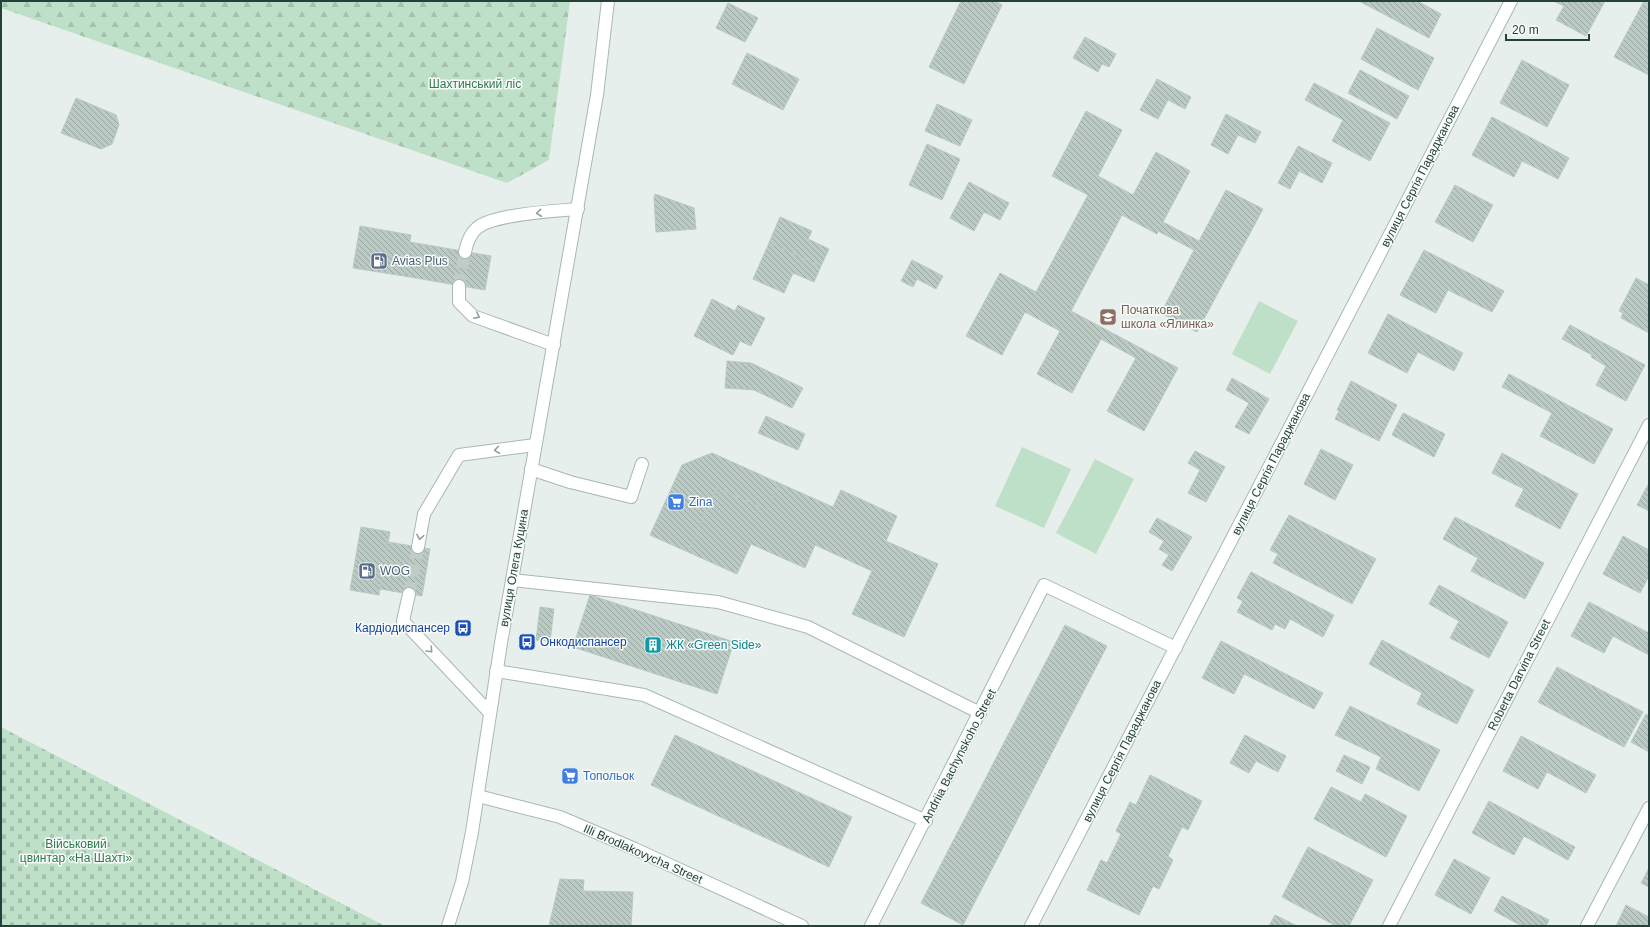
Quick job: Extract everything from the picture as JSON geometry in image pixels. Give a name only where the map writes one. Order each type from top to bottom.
[{"type":"street","name":"вулиця Олега Куцина","points":[[448,926],[462,882],[478,796],[496,671],[535,444],[578,209],[601,67],[608,1]]},
{"type":"street","name":"вулиця Сергія Параджанова","points":[[1031,926],[1511,1]]},
{"type":"street","points":[[465,252],[467,241],[478,227],[500,218],[578,209]]},
{"type":"street","points":[[459,286],[460,302],[473,316],[554,345]]},
{"type":"street","name":"Roberta Darvina Street","points":[[1389,926],[1649,425]]},
{"type":"street","points":[[418,547],[424,514],[459,455],[535,444]]},
{"type":"street","points":[[531,469],[570,482],[631,497],[642,464]]},
{"type":"street","points":[[512,580],[718,602],[808,627],[980,713]]},
{"type":"street","name":"Andriia Bachynskoho Street","points":[[871,926],[926,821],[1044,585],[1176,648]]},
{"type":"street","points":[[409,594],[403,621],[490,713]]},
{"type":"street","points":[[496,671],[644,695],[926,821]]},
{"type":"street","name":"Illi Brodlakovycha Street","points":[[478,796],[560,818],[635,849],[802,926]]},
{"type":"street","points":[[1587,926],[1649,808]]},
{"type":"green space","name":"Шахтинський ліс","points":[[1,1],[570,1],[549,160],[507,183],[1,8]]},
{"type":"green space","points":[[1259,301],[1298,321],[1270,374],[1232,354]]},
{"type":"green space","points":[[1022,447],[1071,469],[1044,528],[995,506]]},
{"type":"green space","points":[[1095,459],[1134,479],[1096,554],[1056,533]]},
{"type":"green space","name":"Військовий цвинтар «На Шахті»","points":[[1,727],[385,926],[1,926]]},
{"type":"building","points":[[961,1],[995,1],[1002,5],[964,84],[929,67]]},
{"type":"building","points":[[1359,1],[1417,1],[1441,14],[1429,38]]},
{"type":"building","points":[[1553,1],[1605,1],[1586,36],[1556,20],[1564,6]]},
{"type":"building","points":[[1644,1],[1649,4],[1649,75],[1614,57]]},
{"type":"building","points":[[728,3],[758,18],[745,42],[716,28]]},
{"type":"building","points":[[1377,28],[1434,58],[1418,90],[1361,59]]},
{"type":"building","points":[[1085,37],[1116,54],[1109,67],[1102,64],[1098,72],[1073,58]]},
{"type":"building","points":[[747,53],[799,79],[783,110],[732,84]]},
{"type":"building","points":[[1522,60],[1569,85],[1547,127],[1500,103]]},
{"type":"building","points":[[1360,70],[1409,96],[1397,119],[1348,93]]},
{"type":"building","points":[[1157,79],[1191,97],[1185,109],[1168,100],[1158,119],[1140,110]]},
{"type":"building","points":[[1314,83],[1390,123],[1370,161],[1332,141],[1343,120],[1305,100]]},
{"type":"building","points":[[76,98],[116,115],[119,125],[112,144],[101,149],[61,133]]},
{"type":"building","points":[[937,104],[972,120],[960,146],[925,131]]},
{"type":"building","points":[[1086,111],[1122,130],[1098,176],[1133,195],[1156,152],[1190,171],[1163,222],[1199,241],[1226,190],[1263,209],[1197,332],[1161,313],[1194,250],[1158,231],[1157,234],[1122,215],[1071,311],[1178,368],[1144,431],[1107,411],[1136,358],[1101,339],[1072,393],[1037,374],[1060,331],[1025,312],[1002,355],[966,336],[1000,273],[1036,292],[1088,195],[1052,176]]},
{"type":"building","points":[[1226,114],[1261,132],[1255,143],[1238,135],[1228,154],[1211,145]]},
{"type":"building","points":[[1492,117],[1569,158],[1558,179],[1522,161],[1514,177],[1472,155]]},
{"type":"building","points":[[927,144],[960,159],[942,200],[909,185]]},
{"type":"building","points":[[1298,146],[1332,163],[1322,183],[1299,171],[1290,189],[1278,183]]},
{"type":"building","points":[[969,182],[1009,203],[1000,220],[984,212],[974,231],[950,218]]},
{"type":"building","points":[[1455,185],[1493,205],[1473,242],[1435,222]]},
{"type":"building","points":[[655,194],[694,208],[696,229],[656,232]]},
{"type":"building","points":[[780,217],[812,231],[808,239],[829,249],[821,266],[769,243]]},
{"type":"building","points":[[360,226],[411,235],[404,276],[353,268]]},
{"type":"building","points":[[410,242],[491,256],[485,290],[404,276]]},
{"type":"building","points":[[769,243],[821,266],[814,282],[793,273],[784,293],[753,279]]},
{"type":"building","points":[[1424,250],[1504,291],[1492,312],[1448,290],[1436,313],[1400,295]]},
{"type":"building","points":[[912,260],[943,276],[936,289],[917,279],[913,287],[901,281]]},
{"type":"building","points":[[1636,278],[1649,285],[1649,333],[1621,318],[1623,313],[1619,311]]},
{"type":"building","points":[[712,299],[735,311],[738,305],[765,318],[751,346],[740,341],[733,355],[694,336]]},
{"type":"building","points":[[1388,314],[1463,353],[1454,371],[1418,352],[1407,373],[1368,353]]},
{"type":"building","points":[[1570,325],[1645,365],[1626,401],[1596,385],[1606,366],[1591,357],[1592,355],[1562,339]]},
{"type":"building","points":[[727,361],[751,363],[803,388],[792,408],[754,390],[725,388]]},
{"type":"building","points":[[1509,374],[1613,429],[1594,464],[1540,436],[1552,413],[1502,387]]},
{"type":"building","points":[[1232,378],[1269,399],[1249,434],[1235,427],[1249,403],[1226,390]]},
{"type":"building","points":[[1351,381],[1397,405],[1379,441],[1335,419],[1339,411],[1337,410]]},
{"type":"building","points":[[1403,413],[1445,434],[1434,457],[1392,435]]},
{"type":"building","points":[[766,416],[805,434],[798,450],[758,433]]},
{"type":"building","points":[[1321,449],[1353,465],[1335,500],[1304,484]]},
{"type":"building","points":[[1195,451],[1225,467],[1206,502],[1188,493],[1200,470],[1188,463]]},
{"type":"building","points":[[712,453],[779,483],[767,510],[717,488],[688,552],[650,535],[682,465]]},
{"type":"building","points":[[1502,453],[1578,494],[1560,529],[1515,506],[1524,489],[1492,473]]},
{"type":"building","points":[[779,483],[833,507],[841,490],[897,516],[886,541],[938,564],[904,637],[852,614],[872,571],[815,545],[805,568],[751,544],[737,574],[688,552],[717,488],[767,510]]},
{"type":"building","points":[[1649,483],[1649,511],[1637,505]]},
{"type":"building","points":[[1289,515],[1376,559],[1352,604],[1273,563],[1278,554],[1270,550]]},
{"type":"building","points":[[1455,517],[1544,563],[1525,599],[1471,571],[1478,558],[1443,539]]},
{"type":"building","points":[[1157,518],[1192,537],[1172,571],[1162,565],[1169,555],[1159,549],[1164,541],[1149,532]]},
{"type":"building","points":[[361,527],[390,532],[379,595],[350,590]]},
{"type":"building","points":[[1623,536],[1649,550],[1649,576],[1640,593],[1603,574]]},
{"type":"building","points":[[388,542],[430,549],[422,596],[380,589]]},
{"type":"building","points":[[1251,572],[1334,615],[1323,637],[1290,619],[1285,629],[1275,624],[1272,630],[1237,612],[1243,601],[1237,598]]},
{"type":"building","points":[[1439,585],[1508,622],[1489,658],[1450,638],[1459,621],[1429,604]]},
{"type":"building","name":"ЖК «Green Side»","points":[[590,595],[734,642],[717,694],[573,647]]},
{"type":"building","points":[[1589,602],[1649,633],[1649,655],[1613,636],[1604,653],[1571,636]]},
{"type":"building","points":[[540,607],[554,609],[550,641],[536,640]]},
{"type":"building","points":[[1065,625],[1107,646],[963,925],[921,903]]},
{"type":"building","points":[[1382,640],[1474,690],[1457,724],[1417,704],[1422,693],[1369,664]]},
{"type":"building","points":[[1221,641],[1323,693],[1314,709],[1244,674],[1234,694],[1202,678]]},
{"type":"building","points":[[1557,667],[1643,712],[1624,747],[1538,702]]},
{"type":"building","points":[[1350,706],[1440,750],[1419,791],[1376,769],[1381,757],[1335,735]]},
{"type":"building","points":[[1646,714],[1649,715],[1649,752],[1631,742]]},
{"type":"building","points":[[675,735],[852,817],[829,867],[651,785]]},
{"type":"building","points":[[1245,735],[1286,756],[1278,772],[1256,761],[1249,773],[1230,763]]},
{"type":"building","points":[[1521,736],[1596,775],[1586,793],[1547,772],[1538,789],[1503,771]]},
{"type":"building","points":[[1344,755],[1370,767],[1362,784],[1336,771]]},
{"type":"building","points":[[1150,775],[1202,801],[1188,830],[1182,827],[1168,856],[1173,860],[1159,889],[1153,886],[1139,915],[1087,890],[1101,860],[1107,863],[1121,834],[1116,831],[1130,802],[1136,805]]},
{"type":"building","points":[[1331,787],[1361,802],[1365,794],[1407,816],[1386,857],[1314,819]]},
{"type":"building","points":[[1489,801],[1575,847],[1568,860],[1524,836],[1514,855],[1472,833]]},
{"type":"building","points":[[1308,847],[1373,880],[1349,926],[1336,926],[1282,897]]},
{"type":"building","points":[[1454,859],[1490,878],[1471,914],[1435,895]]},
{"type":"building","points":[[1649,868],[1649,887],[1641,883]]},
{"type":"building","points":[[560,879],[584,880],[583,891],[633,892],[631,926],[549,926]]},
{"type":"building","points":[[1502,896],[1549,920],[1546,926],[1522,926],[1494,911]]},
{"type":"building","points":[[1626,905],[1649,917],[1649,926],[1616,926]]},
{"type":"building","points":[[1275,915],[1297,926],[1269,926]]},
{"type":"tunnel","points":[[459,286],[465,252]]},
{"type":"tunnel","points":[[409,594],[418,547]]},
{"type":"place","name":"Avias Plus","points":[[379,261]]},
{"type":"place","name":"Початкова школа «Ялинка»","points":[[1108,317]]},
{"type":"place","name":"Zina","points":[[676,502]]},
{"type":"place","name":"WOG","points":[[367,571]]},
{"type":"place","name":"Кардіодиспансер","points":[[463,628]]},
{"type":"place","name":"Онкодиспансер","points":[[527,642]]},
{"type":"place","name":"ЖК «Green Side»","points":[[653,645]]},
{"type":"place","name":"Топольок","points":[[570,776]]}]
